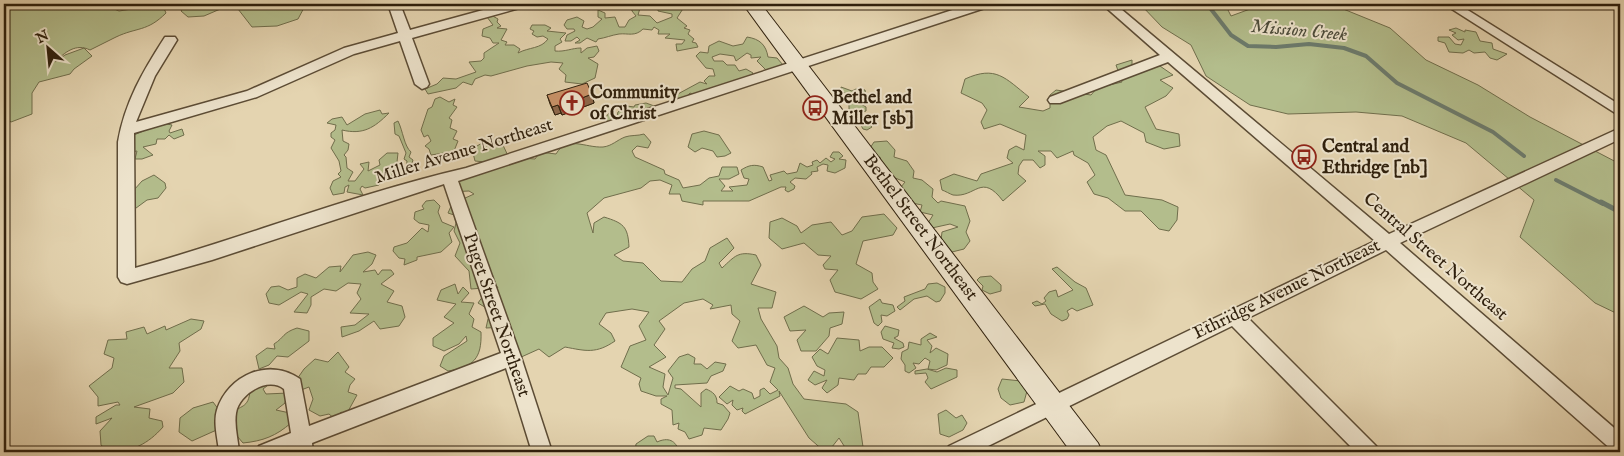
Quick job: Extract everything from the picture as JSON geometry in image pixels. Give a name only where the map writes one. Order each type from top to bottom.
[{"type":"street","points":[[394,4],[422,84]]},
{"type":"street","points":[[170,40],[136,99],[127,130],[252,94],[349,51],[518,4]]},
{"type":"street","name":"Bethel Street Northeast","points":[[752,4],[1088,452]]},
{"type":"street","name":"Miller Avenue Northeast","points":[[127,130],[125,142],[126,277],[212,253],[983,4]]},
{"type":"street","name":"Central Street Northeast","points":[[1108,4],[1387,242],[1620,445]]},
{"type":"street","points":[[1450,4],[1620,112]]},
{"type":"street","points":[[1055,100],[1170,56]]},
{"type":"street","name":"Ethridge Avenue Northeast","points":[[956,452],[1387,242],[1620,133]]},
{"type":"street","name":"Puget Street Northeast","points":[[449,177],[512,357],[542,452]]},
{"type":"street","points":[[1234,316],[1369,452]]},
{"type":"street","points":[[266,452],[303,445],[512,357]]},
{"type":"street","points":[[229,452],[226,416],[230,402],[243,388],[269,376],[284,378],[293,386],[303,445]]},
{"type":"green space","points":[[4,4],[102,4],[119,11],[138,8],[141,4],[162,4],[166,13],[153,23],[123,34],[90,50],[84,48],[92,56],[70,74],[39,82],[32,93],[32,114],[11,122],[4,118]],"holes":[[[75,48],[84,48],[65,55],[55,62],[67,52]]]},
{"type":"green space","points":[[181,4],[232,4],[204,16],[188,17],[181,11],[184,6]]},
{"type":"green space","points":[[240,4],[306,4],[298,19],[277,26],[252,27],[238,9]]},
{"type":"green space","points":[[631,4],[637,4],[640,8],[638,15],[650,16],[657,23],[672,17],[672,14],[658,11],[658,4],[686,4],[677,18],[687,26],[684,28],[690,30],[688,34],[694,39],[692,42],[696,43],[698,47],[677,51],[676,44],[682,44],[685,40],[665,38],[670,34],[658,34],[659,30],[654,27],[652,30],[643,29],[634,34],[619,34],[598,39],[596,42],[587,38],[580,43],[575,43],[580,40],[577,37],[571,41],[565,41],[567,35],[575,31],[574,29],[567,29],[564,25],[567,20],[577,17],[584,21],[582,27],[587,29],[593,27],[602,19],[598,17],[598,10],[605,13],[605,18],[615,17],[619,27],[625,27],[629,20],[636,16],[632,11]]},
{"type":"green space","points":[[1140,4],[1225,4],[1231,16],[1261,5],[1331,4],[1390,28],[1426,60],[1478,85],[1530,117],[1620,164],[1620,315],[1595,303],[1520,237],[1534,200],[1466,143],[1402,116],[1356,112],[1288,114],[1250,105],[1206,76],[1191,45],[1162,27]]},
{"type":"green space","points":[[491,15],[498,19],[497,22],[501,26],[497,28],[507,29],[501,40],[507,42],[505,45],[514,45],[520,49],[518,53],[538,46],[548,39],[532,34],[534,31],[530,29],[532,25],[545,25],[551,28],[547,31],[566,33],[560,39],[562,42],[555,46],[555,51],[581,48],[581,53],[587,48],[597,46],[599,51],[594,57],[588,58],[598,64],[595,78],[582,84],[565,82],[566,75],[559,69],[563,63],[551,62],[527,66],[491,76],[485,75],[475,79],[472,85],[463,82],[456,88],[428,94],[425,89],[437,84],[443,78],[456,79],[476,72],[469,62],[481,61],[484,58],[484,53],[499,43],[493,43],[490,38],[482,36],[483,29],[493,25],[487,17]]},
{"type":"green space","points":[[1456,28],[1465,32],[1465,30],[1476,32],[1480,41],[1492,43],[1493,49],[1507,54],[1497,60],[1490,58],[1485,52],[1474,53],[1469,50],[1463,53],[1449,52],[1445,43],[1438,41],[1438,37],[1449,37],[1455,44],[1461,45],[1464,39],[1458,40],[1452,35],[1456,33],[1449,30]]},
{"type":"green space","points":[[747,37],[759,41],[766,49],[768,57],[777,58],[783,65],[766,70],[757,61],[761,57],[751,58],[751,55],[747,53],[736,61],[734,56],[720,54],[712,57],[714,61],[723,61],[727,65],[735,65],[739,71],[746,69],[753,73],[747,82],[737,81],[727,93],[711,97],[706,90],[699,97],[690,93],[685,98],[678,99],[676,95],[700,82],[707,84],[704,81],[709,76],[715,76],[713,69],[706,68],[696,56],[700,52],[708,53],[709,46],[719,41],[733,46],[743,44]]},
{"type":"green space","points":[[1132,60],[1132,76],[1157,64],[1173,75],[1160,80],[1173,88],[1166,96],[1145,107],[1156,129],[1179,134],[1180,146],[1164,149],[1146,142],[1144,133],[1121,121],[1107,126],[1093,137],[1096,150],[1106,155],[1125,195],[1162,200],[1178,207],[1177,220],[1169,231],[1159,229],[1141,211],[1125,211],[1108,198],[1094,194],[1087,182],[1095,175],[1088,163],[1074,155],[1073,151],[1057,158],[1051,151],[1038,151],[1045,156],[1045,165],[1040,168],[1033,160],[1023,160],[1019,166],[1018,174],[1026,181],[1003,201],[989,188],[984,187],[961,195],[953,195],[942,190],[940,180],[954,174],[977,181],[981,174],[1013,163],[1007,158],[1009,150],[1016,146],[1024,150],[1026,135],[1000,124],[984,129],[981,122],[987,110],[982,103],[961,93],[965,79],[985,73],[1000,76],[1029,97],[1019,107],[1043,111],[1050,108],[1050,95],[1056,90],[1091,95],[1097,88],[1122,82],[1116,65]]},
{"type":"green space","points":[[841,87],[852,91],[856,89],[865,90],[866,96],[858,100],[859,103],[866,107],[866,111],[857,114],[865,124],[869,124],[872,127],[867,130],[863,129],[855,114],[856,111],[849,110],[849,103],[842,101],[847,97],[854,97],[851,93],[842,93]]},
{"type":"green space","points":[[440,97],[449,102],[455,99],[453,105],[457,107],[449,118],[452,120],[450,128],[457,131],[453,139],[458,141],[452,156],[445,158],[444,153],[431,155],[429,149],[425,146],[431,141],[428,135],[424,137],[421,130],[428,109],[432,107],[435,99]]},
{"type":"green space","points":[[646,103],[657,107],[640,113],[635,112],[612,124],[607,122],[606,117],[609,113],[617,116],[618,112],[627,106],[634,107],[635,105]]},
{"type":"green space","points":[[380,110],[382,114],[389,113],[368,129],[356,132],[342,130],[343,141],[349,144],[348,150],[344,155],[347,168],[353,172],[348,181],[355,181],[364,169],[360,164],[369,162],[368,171],[380,165],[379,160],[387,153],[398,153],[397,162],[401,168],[396,176],[391,175],[388,179],[384,176],[381,178],[384,180],[379,185],[365,188],[362,186],[360,189],[363,195],[347,192],[349,185],[345,187],[344,193],[333,195],[330,188],[333,181],[341,177],[338,174],[341,171],[339,161],[331,148],[335,140],[331,137],[331,133],[335,130],[336,125],[327,123],[332,119],[342,117],[347,125],[365,114]]},
{"type":"green space","points":[[398,121],[411,152],[409,157],[413,160],[414,171],[409,173],[406,171],[407,161],[404,159],[406,153],[399,136],[395,134],[394,123]]},
{"type":"green space","points":[[162,123],[172,125],[170,133],[182,129],[184,135],[174,139],[169,135],[165,139],[157,139],[156,144],[143,147],[153,155],[142,159],[135,159],[137,151],[131,152],[134,135]]},
{"type":"green space","points":[[704,131],[719,135],[731,153],[717,157],[713,151],[702,148],[695,152],[688,147],[692,134]]},
{"type":"green space","points":[[644,134],[651,142],[648,148],[637,146],[632,151],[635,157],[664,170],[665,174],[679,180],[683,188],[700,185],[709,178],[719,176],[722,167],[737,167],[739,174],[729,179],[719,179],[725,186],[721,191],[733,191],[729,187],[747,185],[749,179],[744,178],[741,170],[749,166],[763,167],[769,181],[772,180],[770,175],[784,171],[787,174],[797,172],[800,163],[807,167],[813,165],[812,162],[817,160],[820,163],[826,158],[831,162],[835,159],[830,157],[833,152],[839,152],[843,156],[839,159],[846,160],[845,168],[835,173],[827,171],[828,165],[823,164],[817,167],[818,171],[811,172],[812,174],[806,179],[795,178],[790,182],[795,186],[794,189],[788,192],[785,190],[786,187],[781,187],[749,201],[703,201],[703,205],[682,201],[680,194],[669,194],[672,185],[660,180],[650,181],[641,188],[604,198],[587,213],[593,233],[594,223],[604,217],[616,221],[623,226],[626,230],[629,247],[614,255],[623,261],[643,263],[661,281],[682,282],[692,269],[705,261],[710,248],[727,238],[734,248],[719,263],[722,268],[730,260],[741,254],[756,255],[761,265],[751,284],[776,292],[772,308],[758,308],[761,319],[777,346],[779,358],[788,368],[793,384],[804,399],[846,404],[858,412],[863,447],[848,452],[839,438],[828,452],[825,452],[809,438],[779,391],[780,396],[745,414],[742,411],[743,408],[737,410],[732,405],[733,400],[727,404],[719,397],[730,386],[739,391],[743,389],[752,393],[754,399],[760,396],[760,390],[764,388],[770,394],[778,390],[770,382],[775,368],[767,365],[756,345],[738,348],[732,341],[740,321],[732,314],[731,305],[710,309],[713,305],[703,299],[684,303],[659,321],[665,329],[654,345],[666,357],[649,367],[665,374],[663,387],[668,395],[673,378],[668,371],[679,357],[688,354],[695,358],[694,364],[701,364],[707,369],[715,362],[726,364],[723,371],[711,376],[707,383],[675,385],[675,388],[681,389],[701,407],[701,393],[706,389],[708,390],[713,393],[717,403],[723,405],[730,413],[721,430],[704,428],[702,435],[689,439],[685,432],[678,429],[679,423],[673,425],[672,410],[661,404],[661,399],[667,396],[656,396],[641,391],[639,384],[641,378],[621,367],[630,346],[646,340],[639,326],[649,312],[632,309],[606,313],[599,324],[611,333],[615,341],[602,348],[585,350],[565,347],[549,357],[539,349],[508,363],[506,327],[486,328],[488,319],[493,312],[478,303],[483,296],[495,292],[498,287],[471,289],[469,271],[455,256],[460,243],[454,231],[456,223],[454,215],[448,213],[452,204],[474,194],[469,191],[449,192],[461,179],[485,162],[475,161],[472,149],[487,140],[501,141],[511,162],[515,163],[521,158],[535,159],[540,152],[556,154],[565,145],[577,144],[603,147],[625,137]]},
{"type":"green space","points":[[887,141],[895,150],[894,157],[907,161],[914,171],[913,178],[922,180],[933,189],[932,197],[938,203],[941,201],[965,206],[970,221],[966,232],[970,241],[964,249],[952,252],[941,240],[942,232],[958,227],[950,224],[932,228],[928,223],[933,215],[920,212],[922,205],[907,202],[897,192],[905,182],[883,173],[880,157],[866,154],[874,142]]},
{"type":"green space","points":[[154,175],[165,183],[166,188],[158,198],[147,200],[132,211],[121,206],[135,194],[134,190],[142,181]]},
{"type":"green space","points":[[434,200],[440,206],[438,212],[442,222],[454,227],[449,233],[452,242],[441,252],[417,257],[417,260],[404,265],[405,259],[399,258],[393,251],[394,247],[407,243],[422,228],[428,232],[429,225],[419,223],[414,219],[415,212],[424,209],[422,206],[426,201]]},
{"type":"green space","points":[[884,214],[897,228],[893,235],[863,241],[856,264],[872,273],[873,282],[878,289],[861,299],[835,292],[830,280],[838,270],[825,269],[823,265],[831,256],[818,255],[804,243],[782,249],[769,238],[770,222],[782,218],[797,226],[801,233],[812,225],[831,222],[842,235],[852,231],[862,217]]},
{"type":"green space","points":[[368,252],[376,255],[372,264],[363,272],[375,270],[378,275],[382,270],[391,270],[394,274],[381,284],[394,291],[387,302],[402,306],[405,317],[399,326],[380,329],[374,321],[359,331],[342,337],[341,327],[355,325],[369,314],[350,313],[361,299],[357,293],[361,284],[348,283],[336,291],[324,289],[311,297],[311,305],[307,313],[294,312],[308,294],[301,292],[279,305],[269,303],[266,294],[271,287],[279,286],[288,290],[297,287],[297,278],[305,274],[316,278],[329,267],[341,266],[340,272],[353,255]]},
{"type":"green space","points":[[1057,267],[1075,282],[1086,288],[1093,305],[1077,311],[1072,308],[1067,311],[1069,315],[1067,319],[1062,321],[1051,314],[1045,304],[1035,306],[1032,303],[1037,301],[1042,304],[1046,301],[1044,298],[1049,292],[1056,290],[1058,297],[1073,290],[1052,269]]},
{"type":"green space","points":[[991,276],[1001,285],[1001,291],[990,294],[982,290],[983,286],[977,280],[980,277]]},
{"type":"green space","points":[[937,283],[945,287],[945,293],[940,301],[936,302],[927,296],[914,299],[900,310],[897,307],[905,301],[904,297],[925,289],[928,284]]},
{"type":"green space","points":[[455,284],[458,294],[463,287],[469,293],[461,302],[474,303],[469,314],[474,319],[472,327],[481,332],[481,341],[478,355],[470,364],[448,371],[440,366],[444,356],[467,341],[466,336],[459,344],[444,351],[433,346],[433,338],[454,323],[444,317],[456,304],[437,300],[441,290]]},
{"type":"green space","points":[[880,299],[882,303],[893,305],[895,311],[887,316],[881,315],[882,322],[878,326],[874,323],[869,307]]},
{"type":"green space","points":[[804,306],[823,317],[829,313],[844,312],[842,324],[830,328],[829,336],[816,351],[801,351],[797,340],[806,330],[790,331],[784,317]]},
{"type":"green space","points":[[191,319],[204,321],[201,329],[179,343],[180,351],[169,368],[182,368],[184,382],[173,393],[134,407],[150,409],[149,418],[162,421],[163,427],[139,446],[117,452],[109,452],[101,445],[100,431],[112,418],[96,424],[96,417],[116,405],[120,405],[118,402],[98,406],[98,397],[89,386],[112,368],[114,358],[104,354],[108,340],[127,339],[126,332],[144,327],[147,334],[165,326],[166,330]]},
{"type":"green space","points":[[885,326],[899,330],[898,336],[894,338],[903,343],[904,347],[899,349],[892,348],[894,343],[883,339],[881,332]]},
{"type":"green space","points":[[297,328],[309,331],[309,341],[288,357],[277,356],[269,365],[259,369],[256,356],[267,348],[275,349],[274,344],[286,333]]},
{"type":"green space","points":[[930,333],[937,337],[927,340],[932,346],[930,353],[936,348],[948,354],[947,365],[936,370],[928,369],[930,361],[925,358],[919,364],[913,363],[916,368],[909,373],[905,371],[905,365],[901,359],[902,352],[908,349],[909,342],[921,345],[921,339]]},
{"type":"green space","points":[[837,338],[859,340],[860,351],[869,347],[882,347],[893,358],[884,367],[871,367],[866,374],[858,374],[854,380],[839,378],[838,385],[827,393],[822,388],[827,380],[815,385],[808,380],[814,371],[824,376],[825,370],[817,366],[812,357],[820,349],[828,354]]},
{"type":"green space","points":[[338,352],[349,367],[345,372],[355,379],[350,385],[348,392],[357,395],[346,415],[341,412],[336,420],[329,414],[320,416],[309,410],[313,399],[309,387],[301,390],[295,382],[304,369],[315,359],[328,362]]},
{"type":"green space","points":[[946,368],[957,370],[957,377],[931,389],[925,382],[928,378],[926,373],[915,374],[915,371],[927,369],[937,372]]},
{"type":"green space","points":[[276,379],[263,389],[266,394],[288,393],[285,403],[276,410],[290,413],[291,423],[269,437],[243,443],[237,436],[222,429],[230,414],[246,404],[250,390]]},
{"type":"green space","points":[[1002,379],[1021,381],[1027,391],[1024,402],[1010,405],[1001,398],[998,389]]},
{"type":"green space","points":[[213,402],[222,414],[221,428],[192,441],[179,432],[180,418],[193,408]]},
{"type":"green space","points":[[946,410],[956,418],[962,415],[967,423],[963,430],[949,437],[940,434],[938,414]]},
{"type":"green space","points":[[648,436],[654,436],[657,442],[668,440],[674,442],[679,452],[635,452],[636,444]]},
{"type":"building","points":[[587,83],[592,94],[559,107],[558,105],[552,107],[547,95]]},
{"type":"waterway","name":"Mission Creek","points":[[1207,4],[1231,35],[1248,46],[1276,47],[1309,44],[1344,48],[1366,56],[1397,83],[1493,132],[1524,156]]},
{"type":"waterway","name":"Mission Creek","points":[[1556,180],[1603,204]]},
{"type":"waterway","name":"Mission Creek","points":[[1601,202],[1620,212]]},
{"type":"place","name":"Community of Christ","points":[[572,103]]},
{"type":"place","name":"Bethel and Miller [sb]","points":[[815,108]]},
{"type":"place","name":"Central and Ethridge [nb]","points":[[1304,157]]}]
